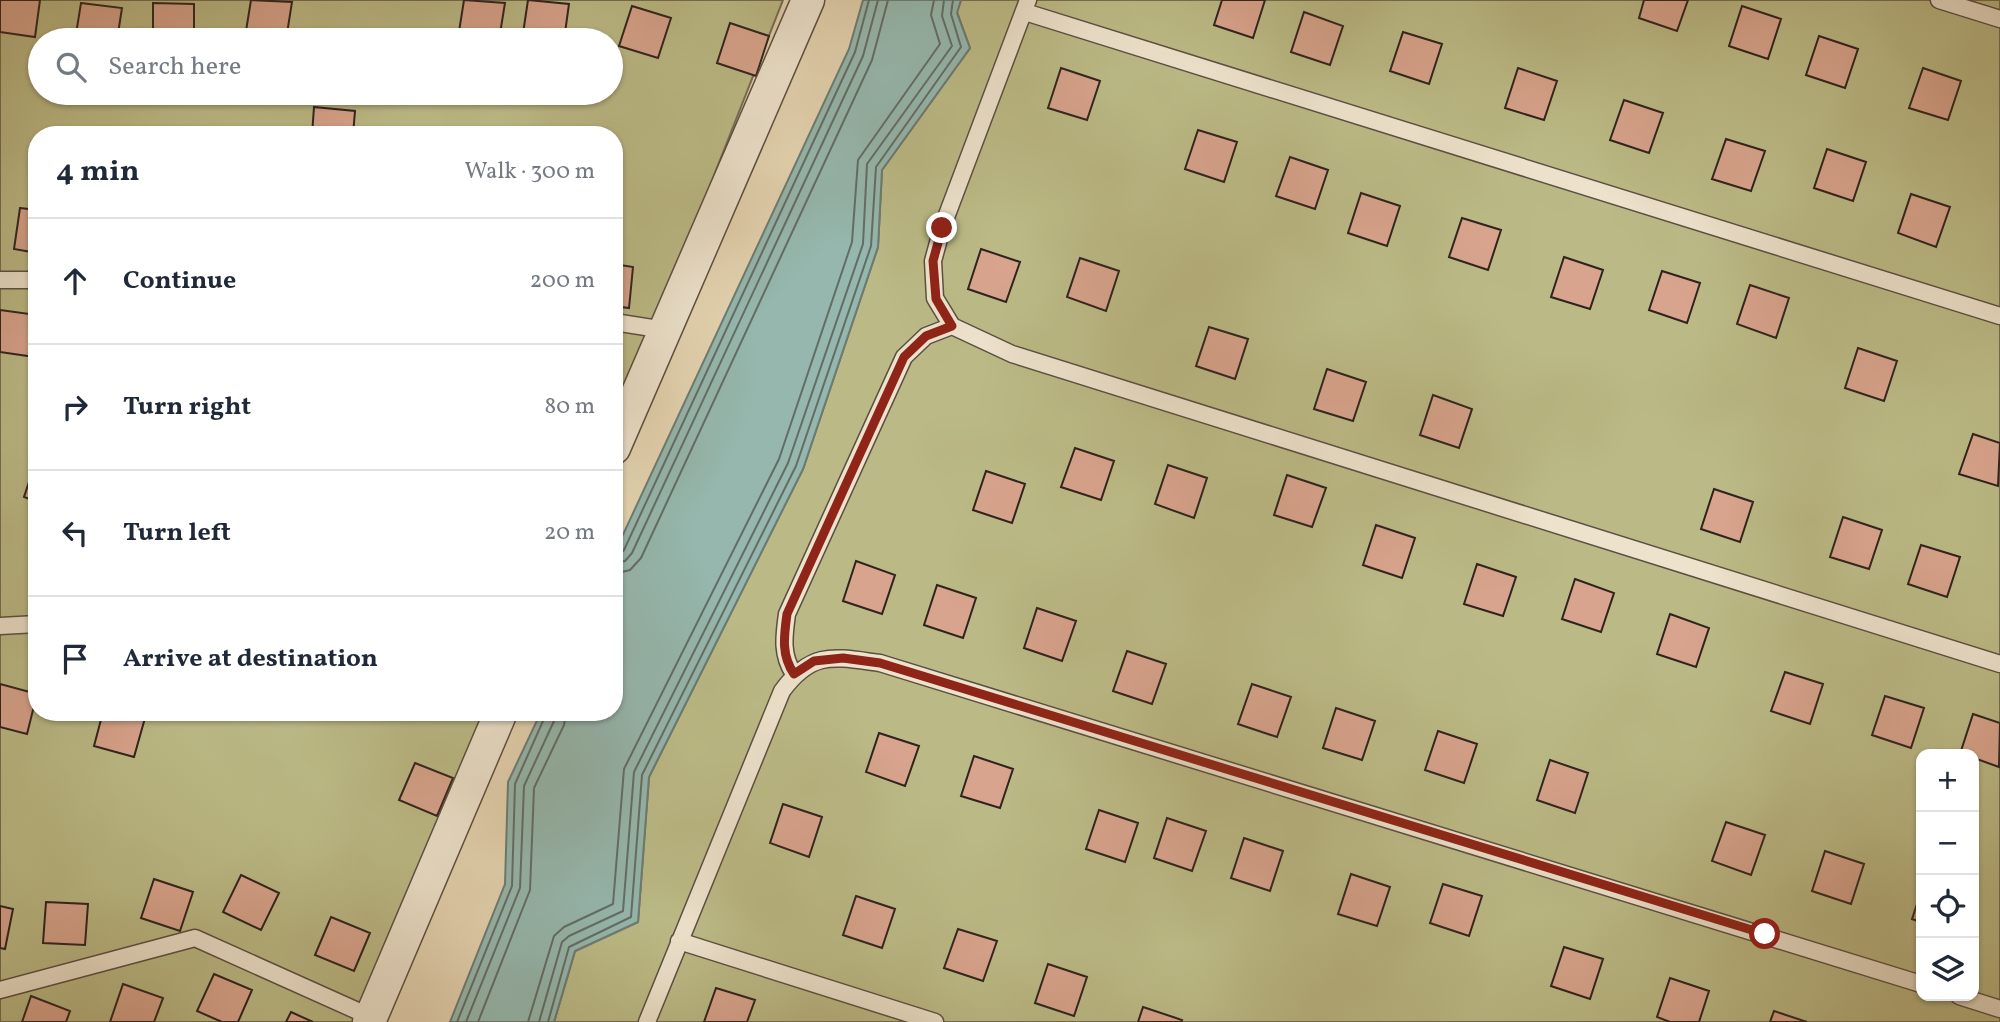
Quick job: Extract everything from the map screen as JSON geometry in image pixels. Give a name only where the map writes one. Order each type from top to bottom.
[{"type":"street","points":[[623,427],[808,0]]},
{"type":"street","points":[[370,1020],[497,721]]},
{"type":"lane","points":[[1939,0],[2000,19]]},
{"type":"lane","points":[[2000,316],[1026,6],[942,228],[933,261],[936,299],[952,326],[1012,354],[2000,664]]},
{"type":"lane","points":[[0,280],[28,280]]},
{"type":"lane","points":[[623,323],[665,330]]},
{"type":"lane","points":[[794,674],[787,663],[783,645],[787,614],[904,357],[926,336],[952,326]]},
{"type":"lane","points":[[0,626],[28,624]]},
{"type":"lane","points":[[648,1022],[782,691],[794,674],[814,661],[843,658],[880,663],[1916,982]]},
{"type":"lane","points":[[0,990],[195,938],[370,1020]]},
{"type":"lane","points":[[680,941],[935,1022]]},
{"type":"lane","points":[[1975,1001],[2000,1009]]},
{"type":"shaded area","points":[[0,0],[783,0],[700,211],[623,392],[623,126],[28,126],[28,721],[484,721],[357,1022],[0,1022]]},
{"type":"shaded area","points":[[961,0],[2000,0],[2000,1022],[554,1022],[575,951],[638,922],[649,777],[803,469],[878,247],[882,170],[970,48],[957,12]]},
{"type":"water","points":[[863,0],[961,0],[957,13],[970,48],[882,170],[878,247],[803,469],[649,777],[638,922],[575,951],[554,1022],[450,1022],[505,884],[508,782],[537,721],[623,721],[623,535],[849,49]]},
{"type":"building","points":[[0,0],[40,0],[36,28],[28,28],[28,36],[0,32]]},
{"type":"building","points":[[251,0],[292,2],[288,28],[246,28]]},
{"type":"building","points":[[464,0],[505,3],[501,28],[460,28]]},
{"type":"building","points":[[528,0],[569,4],[566,28],[524,28]]},
{"type":"building","points":[[1222,0],[1265,0],[1253,38],[1214,25]]},
{"type":"building","points":[[1644,0],[1688,0],[1677,31],[1639,18]]},
{"type":"building","points":[[81,3],[122,8],[119,28],[77,28]]},
{"type":"building","points":[[153,3],[194,4],[194,28],[153,28]]},
{"type":"building","points":[[632,6],[671,18],[658,58],[623,47],[623,34]]},
{"type":"building","points":[[1742,6],[1781,19],[1768,59],[1729,46]]},
{"type":"building","points":[[1304,12],[1343,26],[1330,65],[1291,52]]},
{"type":"building","points":[[730,23],[769,36],[756,76],[717,63]]},
{"type":"building","points":[[1403,32],[1442,44],[1429,84],[1390,71]]},
{"type":"building","points":[[1819,36],[1858,49],[1845,88],[1806,75]]},
{"type":"building","points":[[1061,68],[1100,81],[1087,120],[1048,108]]},
{"type":"building","points":[[1518,68],[1557,81],[1544,120],[1505,108]]},
{"type":"building","points":[[1923,68],[1961,81],[1948,120],[1909,108]]},
{"type":"building","points":[[1624,100],[1663,113],[1649,153],[1610,140]]},
{"type":"building","points":[[314,107],[355,111],[354,126],[313,126]]},
{"type":"building","points":[[1198,130],[1237,142],[1224,182],[1185,169]]},
{"type":"building","points":[[1726,139],[1765,151],[1751,191],[1712,179]]},
{"type":"building","points":[[1827,149],[1866,162],[1853,201],[1814,188]]},
{"type":"building","points":[[1290,157],[1328,170],[1315,209],[1276,196]]},
{"type":"building","points":[[1361,193],[1400,206],[1387,246],[1348,233]]},
{"type":"building","points":[[1911,194],[1950,207],[1936,247],[1898,233]]},
{"type":"building","points":[[20,208],[28,209],[28,251],[14,249]]},
{"type":"building","points":[[1462,218],[1501,230],[1488,270],[1449,257]]},
{"type":"building","points":[[981,249],[1020,262],[1006,302],[968,289]]},
{"type":"building","points":[[1564,257],[1603,270],[1590,309],[1551,297]]},
{"type":"building","points":[[1080,258],[1119,271],[1106,311],[1067,297]]},
{"type":"building","points":[[623,265],[633,267],[629,308],[623,307]]},
{"type":"building","points":[[1662,271],[1700,283],[1687,323],[1649,310]]},
{"type":"building","points":[[1750,285],[1789,298],[1776,338],[1737,324]]},
{"type":"building","points":[[0,310],[28,314],[28,356],[0,352]]},
{"type":"building","points":[[1209,327],[1248,339],[1235,379],[1196,366]]},
{"type":"building","points":[[1858,348],[1897,361],[1884,401],[1845,388]]},
{"type":"building","points":[[1327,369],[1366,382],[1353,421],[1314,409]]},
{"type":"building","points":[[1433,395],[1472,409],[1459,448],[1420,435]]},
{"type":"building","points":[[1973,434],[2000,443],[1998,486],[1959,474]]},
{"type":"building","points":[[1075,448],[1114,461],[1101,500],[1061,487]]},
{"type":"building","points":[[1168,465],[1207,478],[1194,518],[1155,504]]},
{"type":"building","points":[[986,471],[1025,484],[1012,523],[973,510]]},
{"type":"building","points":[[1287,475],[1326,488],[1312,527],[1274,515]]},
{"type":"building","points":[[1714,489],[1753,502],[1740,542],[1701,529]]},
{"type":"building","points":[[1843,517],[1882,530],[1869,569],[1830,557]]},
{"type":"building","points":[[1376,525],[1415,538],[1402,578],[1363,565]]},
{"type":"building","points":[[1921,545],[1960,557],[1947,597],[1908,584]]},
{"type":"building","points":[[856,561],[895,575],[882,614],[843,601]]},
{"type":"building","points":[[1477,564],[1516,577],[1503,616],[1464,604]]},
{"type":"building","points":[[1575,579],[1614,593],[1601,632],[1562,619]]},
{"type":"building","points":[[937,585],[976,598],[963,638],[924,625]]},
{"type":"building","points":[[1037,608],[1076,621],[1062,661],[1024,648]]},
{"type":"building","points":[[1670,614],[1709,628],[1696,667],[1657,654]]},
{"type":"building","points":[[1127,651],[1166,664],[1152,704],[1113,691]]},
{"type":"building","points":[[1785,672],[1823,684],[1810,724],[1771,711]]},
{"type":"building","points":[[0,684],[28,692],[28,721],[30,721],[27,734],[0,727]]},
{"type":"building","points":[[1252,684],[1291,697],[1277,737],[1238,724]]},
{"type":"building","points":[[1885,696],[1924,708],[1911,748],[1872,735]]},
{"type":"building","points":[[1336,708],[1375,721],[1362,760],[1323,748]]},
{"type":"building","points":[[1973,714],[2000,723],[1999,767],[1979,760],[1979,749],[1962,749]]},
{"type":"building","points":[[101,721],[144,721],[134,757],[94,746]]},
{"type":"building","points":[[1438,731],[1477,744],[1464,783],[1425,770]]},
{"type":"building","points":[[879,733],[919,746],[905,786],[866,772]]},
{"type":"building","points":[[974,756],[1013,769],[1000,808],[961,796]]},
{"type":"building","points":[[1550,760],[1588,773],[1575,813],[1537,800]]},
{"type":"building","points":[[415,763],[453,778],[437,816],[399,800]]},
{"type":"building","points":[[783,804],[822,817],[809,857],[770,843]]},
{"type":"building","points":[[1099,810],[1138,823],[1125,862],[1086,849]]},
{"type":"building","points":[[1167,818],[1206,831],[1192,871],[1154,858]]},
{"type":"building","points":[[1726,822],[1765,835],[1751,875],[1712,861]]},
{"type":"building","points":[[1244,838],[1283,851],[1270,891],[1231,878]]},
{"type":"building","points":[[1825,851],[1864,864],[1851,904],[1812,891]]},
{"type":"building","points":[[1351,874],[1390,887],[1377,926],[1338,914]]},
{"type":"building","points":[[241,875],[279,893],[261,930],[223,912]]},
{"type":"building","points":[[154,879],[193,892],[180,931],[141,918]]},
{"type":"building","points":[[1443,884],[1482,896],[1469,936],[1430,923]]},
{"type":"building","points":[[856,896],[895,909],[882,948],[843,935]]},
{"type":"building","points":[[46,902],[88,904],[85,945],[43,943]]},
{"type":"building","points":[[0,906],[13,909],[5,949],[0,948]]},
{"type":"building","points":[[331,917],[370,933],[354,971],[315,955]]},
{"type":"building","points":[[958,929],[997,941],[983,981],[944,968]]},
{"type":"building","points":[[1564,947],[1603,959],[1590,999],[1551,986]]},
{"type":"building","points":[[1048,964],[1087,977],[1074,1016],[1035,1003]]},
{"type":"building","points":[[214,974],[252,990],[238,1022],[222,1022],[197,1011]]},
{"type":"building","points":[[1670,978],[1709,991],[1699,1022],[1670,1022],[1657,1017]]},
{"type":"building","points":[[123,984],[163,998],[154,1022],[110,1022]]},
{"type":"building","points":[[716,988],[755,1000],[747,1022],[704,1022]]},
{"type":"building","points":[[31,996],[70,1011],[66,1022],[22,1022]]},
{"type":"building","points":[[1143,1007],[1182,1020],[1138,1022]]},
{"type":"building","points":[[1774,1011],[1807,1022],[1770,1022]]},
{"type":"building","points":[[291,1012],[313,1022],[286,1022]]},
{"type":"route","points":[[942,228],[933,261],[936,299],[952,326],[926,336],[904,357],[787,614],[783,645],[787,663],[794,674],[814,661],[843,658],[880,663],[1765,934]]}]
